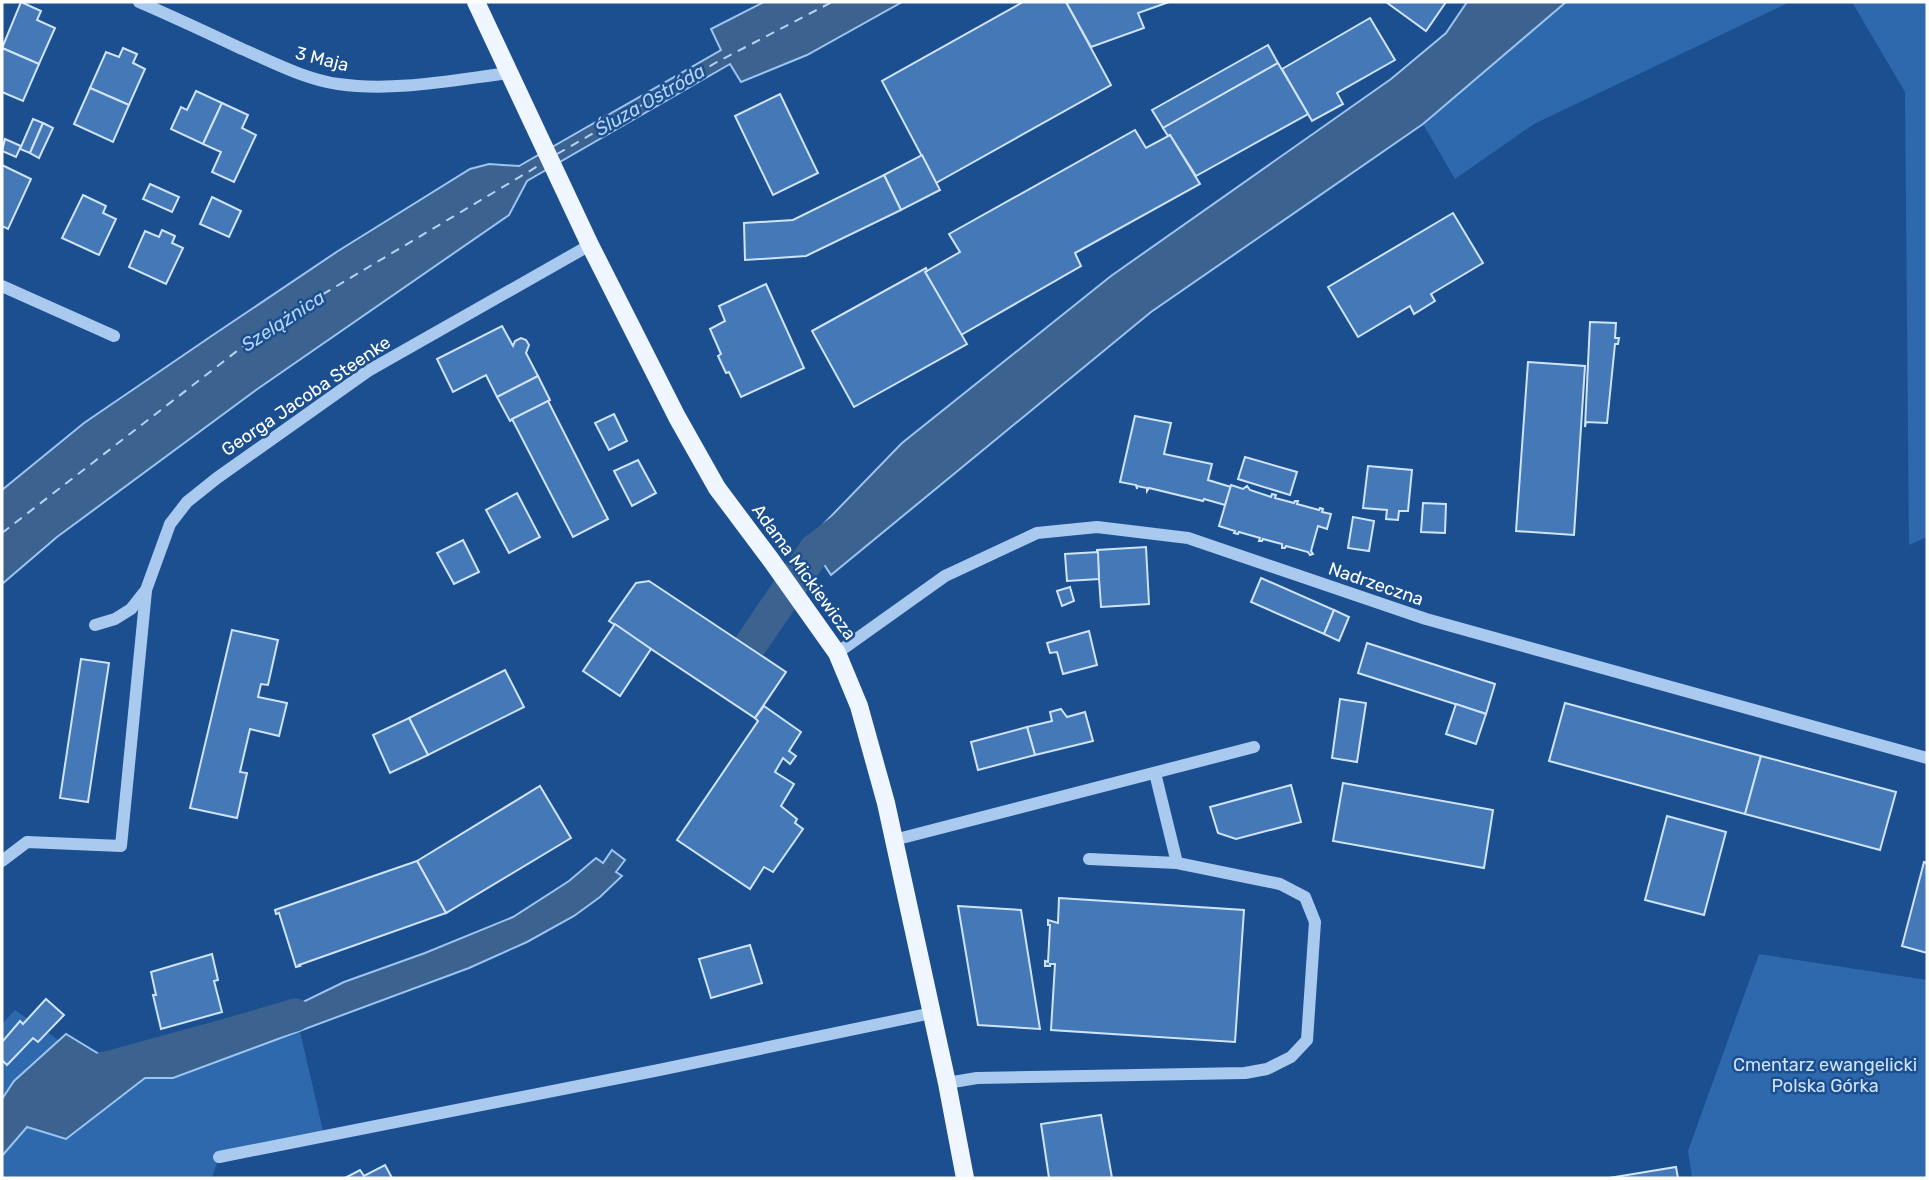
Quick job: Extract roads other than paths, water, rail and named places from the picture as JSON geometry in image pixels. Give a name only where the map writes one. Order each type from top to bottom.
[{"type":"main road","name":"Adama Mickiewicza","points":[[476,2],[590,245],[677,417],[717,488],[837,653],[859,706],[894,840],[965,1178]]},
{"type":"street","name":"3 Maja","points":[[139,2],[279,65],[337,84],[417,85],[509,72]]},
{"type":"street","name":"Georga Jacoba Steenke","points":[[94,625],[115,620],[131,608],[146,590],[170,524],[187,502],[218,478],[368,371],[590,245]]},
{"type":"street","points":[[2,286],[114,336]]},
{"type":"street","name":"Nadrzeczna","points":[[837,653],[945,576],[1037,533],[1097,527],[1188,538],[1426,620],[1927,758]]},
{"type":"street","points":[[2,861],[27,842],[121,846],[146,590]]},
{"type":"street","points":[[894,840],[1254,747]]},
{"type":"street","points":[[1154,773],[1177,863]]},
{"type":"street","points":[[947,1083],[977,1078],[1245,1073],[1267,1069],[1292,1057],[1307,1040],[1315,922],[1305,897],[1280,884],[1177,863],[1088,859]]},
{"type":"street","points":[[219,1157],[932,1013]]},
{"type":"water","points":[[764,2],[902,2],[807,55],[741,82],[730,64],[527,181],[509,215],[256,390],[57,537],[2,584],[2,490],[84,423],[338,251],[470,169],[489,164],[519,166],[721,50],[711,29]]},
{"type":"water","points":[[1467,2],[1566,2],[1423,124],[1151,312],[831,575],[808,540],[902,443],[1111,276],[1391,79],[1446,33]]},
{"type":"water","points":[[612,850],[625,860],[616,872],[622,876],[574,916],[527,942],[469,968],[173,1078],[145,1078],[66,1139],[27,1127],[2,1156],[2,1099],[14,1081],[66,1034],[99,1054],[135,1050],[141,1066],[238,1037],[262,1022],[344,982],[513,917],[569,881],[596,858],[603,863]]},
{"type":"waterway","points":[[749,647],[815,550],[851,523]]},
{"type":"waterway","points":[[95,1073],[295,1015]]},
{"type":"water label","name":"Śluza Ostróda","points":[[650,100]]},
{"type":"water label","name":"Szelążnica","points":[[283,321]]},
{"type":"park label","name":"Cmentarz ewangelicki Polska Górka","points":[[1825,1075]]}]
